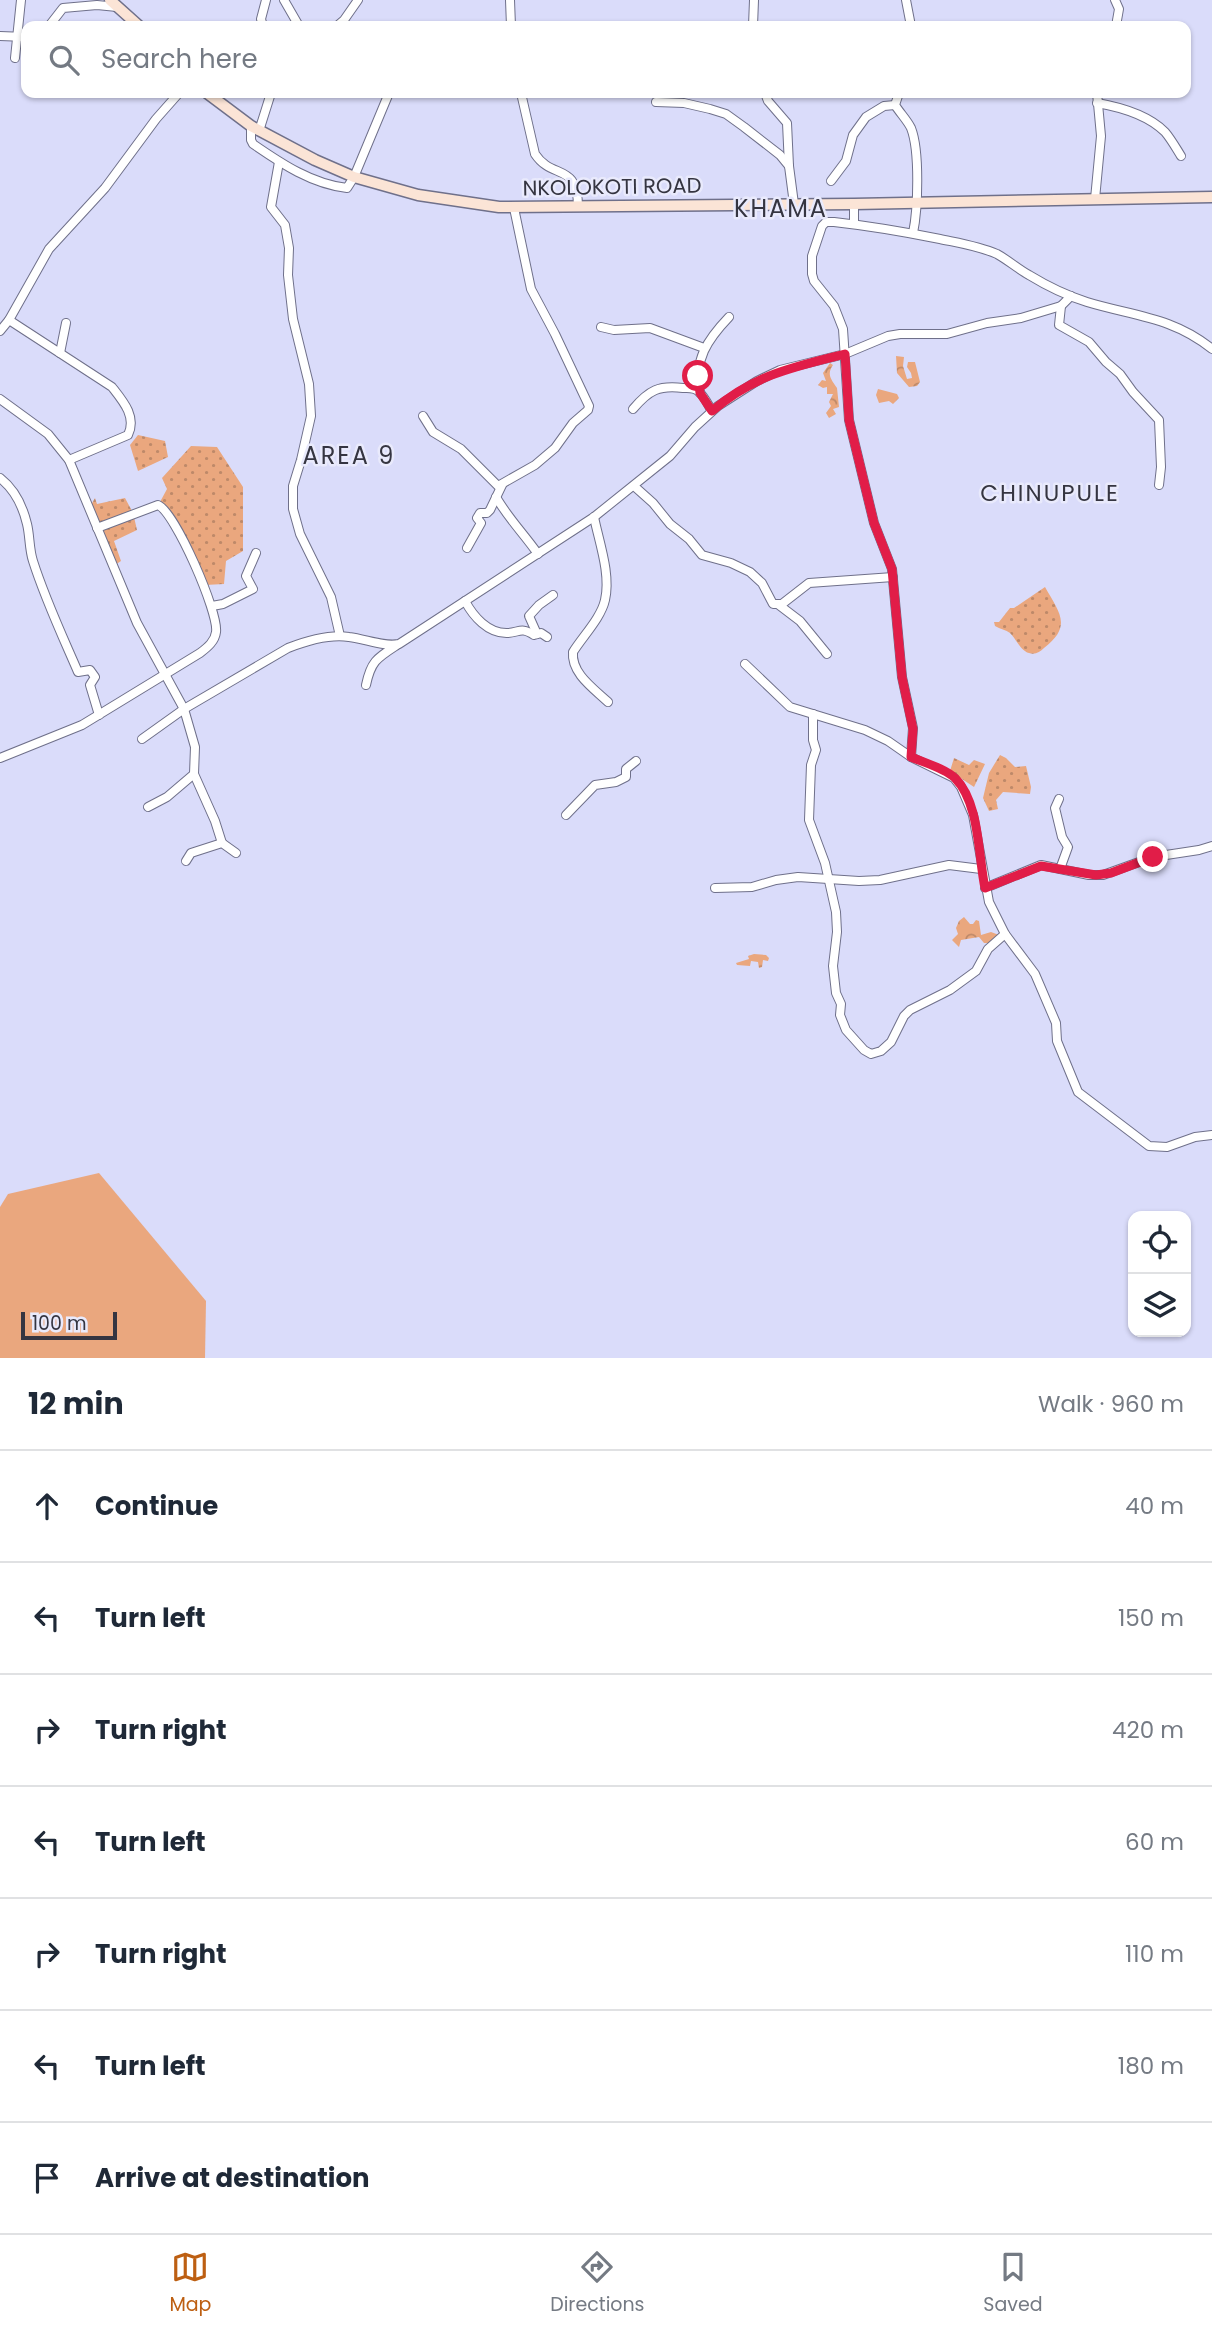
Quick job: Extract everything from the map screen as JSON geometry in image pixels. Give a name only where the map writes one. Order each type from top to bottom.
[{"type":"main road","points":[[114,4],[133,21]]},
{"type":"main road","name":"NKOLOKOTI ROAD","points":[[214,98],[255,128],[314,160],[354,177],[418,195],[461,203],[514,208],[1212,197]]},
{"type":"street","points":[[21,0],[22,21]]},
{"type":"street","points":[[262,21],[266,0]]},
{"type":"street","points":[[284,0],[296,21]]},
{"type":"street","points":[[343,21],[358,0]]},
{"type":"street","points":[[510,0],[511,21]]},
{"type":"street","points":[[753,21],[754,0]]},
{"type":"street","points":[[906,0],[910,21]]},
{"type":"street","points":[[1115,0],[1119,9],[1117,21]]},
{"type":"street","points":[[52,21],[63,8],[114,4]]},
{"type":"street","points":[[0,36],[21,37]]},
{"type":"street","points":[[15,58],[21,40]]},
{"type":"street","points":[[0,331],[9,320],[49,248],[104,188],[175,98]]},
{"type":"street","points":[[269,98],[255,128],[251,140],[253,144],[302,175],[345,188],[350,186],[387,98]]},
{"type":"street","points":[[522,98],[539,160],[574,182],[578,207]]},
{"type":"street","points":[[767,98],[787,123],[794,204]]},
{"type":"street","points":[[895,105],[898,98]]},
{"type":"street","points":[[1095,199],[1101,136],[1097,98]]},
{"type":"street","points":[[656,102],[684,103],[726,114],[780,155],[789,166]]},
{"type":"street","points":[[1097,103],[1125,110],[1156,124],[1167,134],[1181,156]]},
{"type":"street","points":[[831,181],[846,161],[853,135],[866,117],[884,106],[895,105]]},
{"type":"street","points":[[895,105],[913,135],[918,202],[913,233]]},
{"type":"street","points":[[279,162],[271,208],[285,225],[295,336],[309,384],[311,416],[293,486],[293,509],[300,534],[331,597],[340,636]]},
{"type":"street","points":[[853,224],[854,204]]},
{"type":"street","points":[[423,416],[433,432],[461,449],[496,485],[502,485],[528,470],[555,448],[573,423],[588,410],[589,406],[531,289],[514,208]]},
{"type":"street","points":[[911,757],[913,729],[902,677],[893,577],[874,523],[849,420],[843,329],[834,306],[814,281],[811,267],[822,226],[826,222],[853,224],[973,246],[998,255],[1030,276],[1071,296],[1138,313],[1171,325],[1212,349]]},
{"type":"street","points":[[366,685],[375,659],[594,517],[670,456],[712,411],[738,391],[780,370],[845,354],[888,336],[947,334],[987,323],[1021,318],[1061,306],[1071,296]]},
{"type":"street","points":[[1061,306],[1059,325],[1089,342],[1159,419],[1161,467],[1158,485]]},
{"type":"street","points":[[700,393],[698,376],[704,348],[729,317]]},
{"type":"street","points":[[9,320],[112,387],[131,417],[132,428],[128,435],[69,460]]},
{"type":"street","points":[[60,354],[66,323]]},
{"type":"street","points":[[601,327],[614,330],[650,328],[704,348]]},
{"type":"street","points":[[633,409],[660,387],[695,388],[712,411]]},
{"type":"street","points":[[0,399],[48,434],[69,460],[137,623],[184,709],[195,747],[194,774],[222,843],[236,853]]},
{"type":"street","points":[[0,478],[14,492],[27,523],[32,560],[78,672],[90,670],[95,677],[90,685],[99,715]]},
{"type":"street","points":[[467,548],[481,523],[477,518],[480,513],[490,510],[502,485]]},
{"type":"street","points":[[634,486],[653,503],[670,524],[690,539],[702,555],[731,563],[750,572],[762,583],[772,604],[779,605],[800,621],[827,654]]},
{"type":"street","points":[[496,497],[506,515],[519,526],[538,554]]},
{"type":"street","points":[[0,757],[65,733],[99,715],[163,673],[200,653],[214,639],[216,621],[212,606],[176,524],[165,508],[158,505],[97,528]]},
{"type":"street","points":[[594,517],[603,562],[605,599],[601,610],[573,652],[572,660],[580,675],[607,702]]},
{"type":"street","points":[[212,606],[223,604],[253,589],[246,576],[256,553]]},
{"type":"street","points":[[779,605],[809,583],[893,577]]},
{"type":"street","points":[[537,634],[529,616],[553,595]]},
{"type":"street","points":[[465,601],[475,618],[484,625],[507,633],[517,629],[547,637]]},
{"type":"street","points":[[142,739],[184,709],[302,642],[340,636],[390,645],[400,644]]},
{"type":"street","points":[[745,664],[790,707],[864,730],[888,741],[911,757],[949,774],[961,787],[976,826],[981,869],[993,912],[1038,982],[1056,1023],[1058,1041],[1078,1092],[1149,1146],[1167,1147],[1212,1135]]},
{"type":"street","points":[[813,714],[813,740],[816,750],[811,765],[809,820],[825,863],[836,912],[837,932],[833,966],[836,993],[841,1004],[840,1015],[846,1030],[866,1052],[871,1054],[881,1051],[894,1038],[904,1016],[910,1010],[950,990],[976,971],[988,949],[1005,934]]},
{"type":"street","points":[[566,815],[596,785],[626,778],[626,769],[636,761]]},
{"type":"street","points":[[148,807],[167,797],[194,774]]},
{"type":"street","points":[[1059,799],[1055,808],[1062,837],[1068,847],[1060,869]]},
{"type":"street","points":[[186,861],[191,853],[222,843]]},
{"type":"street","points":[[985,888],[1038,866],[1103,875],[1153,857],[1212,846]]},
{"type":"street","points":[[715,888],[752,887],[798,877],[880,880],[949,865],[981,869]]},
{"type":"green space","points":[[896,356],[904,357],[903,366],[907,379],[912,378],[907,367],[908,362],[915,362],[920,382],[917,386],[909,387],[897,373]]},
{"type":"green space","points":[[830,363],[833,365],[830,375],[837,388],[839,407],[833,409],[836,414],[829,418],[826,413],[831,406],[829,402],[833,394],[827,394],[827,387],[818,385],[822,380],[826,381],[823,373]]},
{"type":"green space","points":[[878,389],[897,394],[899,398],[893,404],[889,401],[879,403],[876,395]]},
{"type":"green space","points":[[138,435],[165,441],[168,457],[138,471],[130,445]]},
{"type":"green space","points":[[191,446],[217,447],[243,487],[243,551],[226,561],[224,584],[205,585],[178,522],[160,502],[167,489],[162,478]]},
{"type":"green space","points":[[95,498],[97,504],[125,498],[132,511],[99,525],[91,505]]},
{"type":"green space","points":[[134,517],[137,530],[114,541],[121,561],[115,565],[101,530]]},
{"type":"green space","points":[[1045,587],[1058,611],[1061,626],[1053,640],[1039,652],[1031,654],[1023,650],[1010,633],[995,626],[994,622],[999,622],[1010,608]]},
{"type":"green space","points":[[1000,755],[1015,767],[1026,766],[1030,794],[1003,792],[996,800],[998,809],[989,811],[983,798],[989,773]]},
{"type":"green space","points":[[954,758],[969,765],[974,760],[985,764],[974,787],[950,771]]},
{"type":"green space","points":[[964,917],[970,924],[979,921],[981,935],[991,932],[999,935],[989,943],[984,943],[979,937],[961,940],[959,947],[952,940],[958,934],[956,928],[959,921]]},
{"type":"green space","points":[[766,955],[768,961],[763,960],[762,967],[759,968],[758,962],[751,961],[750,966],[737,965],[736,963],[749,959],[748,956]]},
{"type":"green space","points":[[99,1173],[206,1301],[205,1358],[0,1358],[0,1207],[8,1194]]},
{"type":"district","name":"KHAMA","points":[[781,209]]},
{"type":"district","name":"AREA 9","points":[[349,456]]},
{"type":"district","name":"CHINUPULE","points":[[1050,493]]},
{"type":"route","points":[[698,376],[700,393],[712,411],[738,391],[780,370],[845,354],[849,420],[874,523],[892,569],[904,693],[913,729],[911,757],[949,774],[961,787],[976,826],[985,888],[1045,865],[1096,875],[1111,873],[1153,857]]}]
